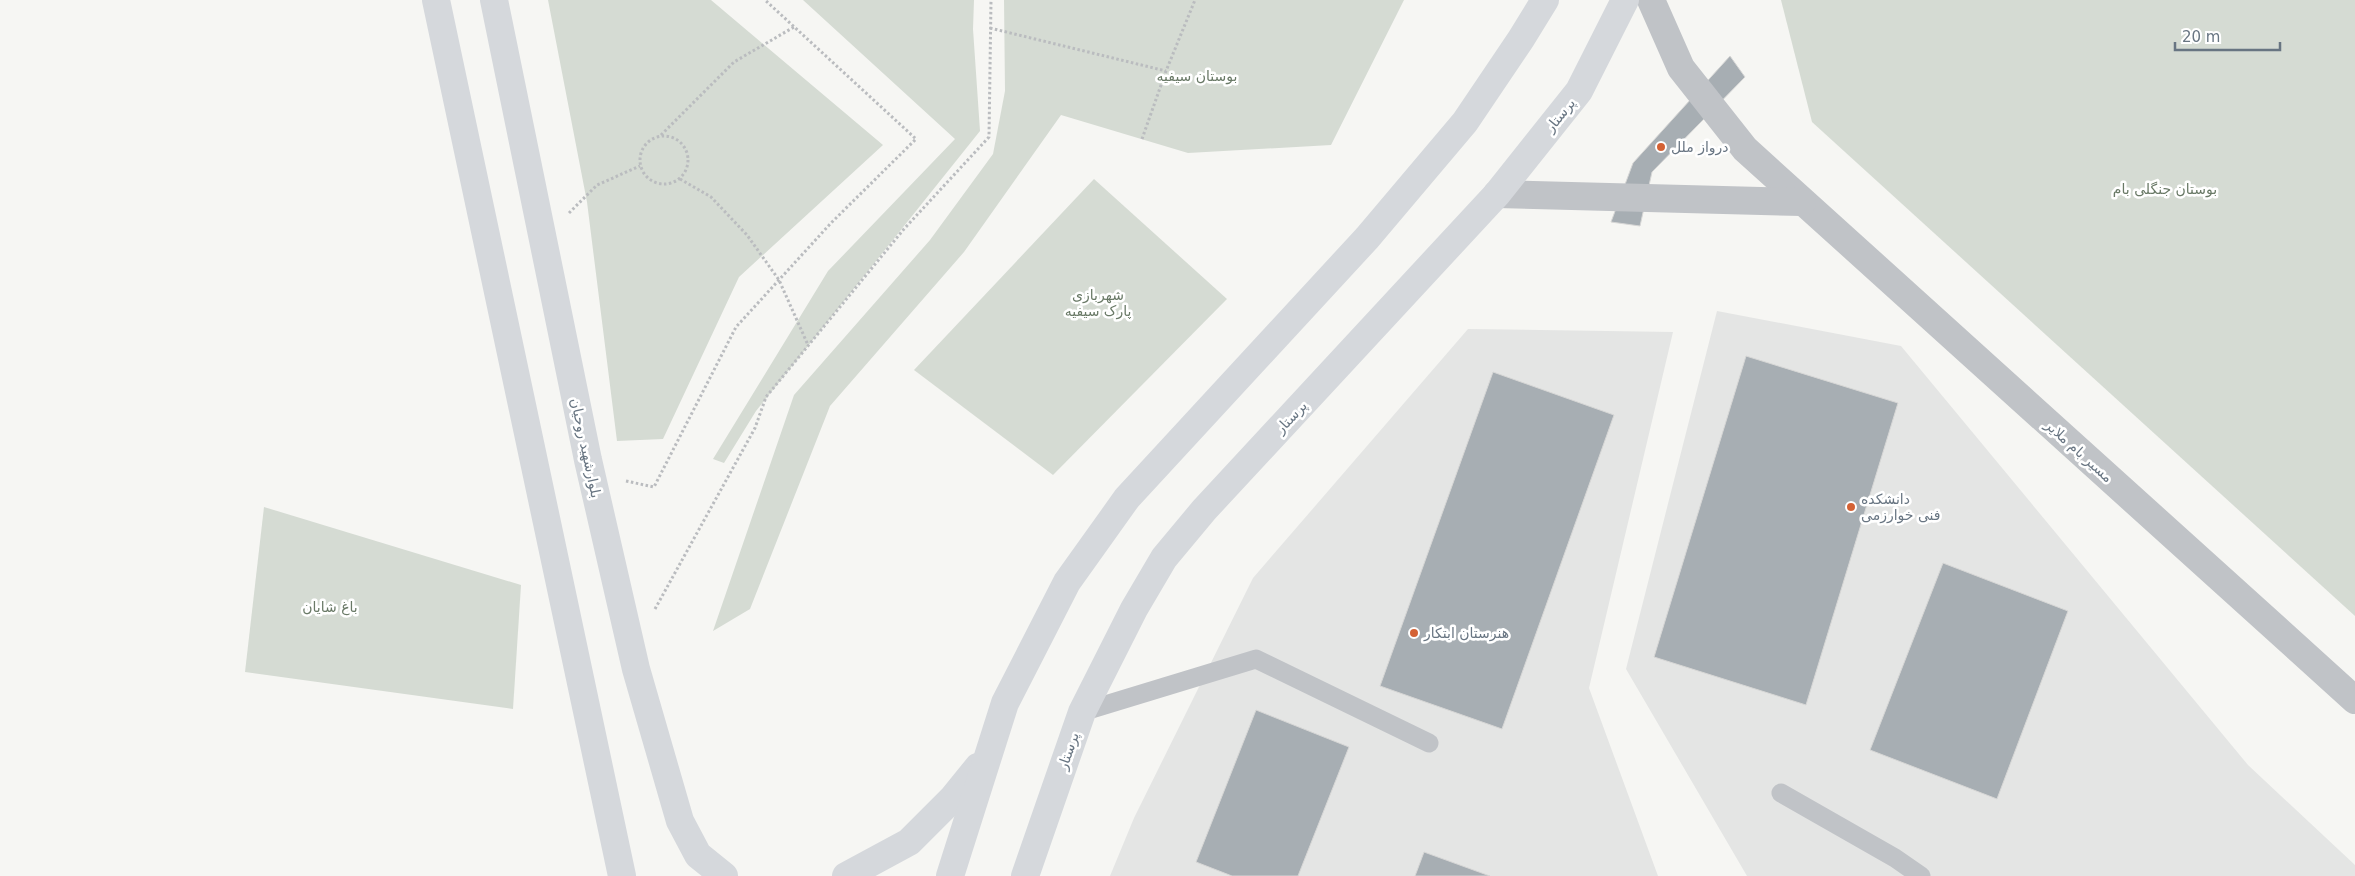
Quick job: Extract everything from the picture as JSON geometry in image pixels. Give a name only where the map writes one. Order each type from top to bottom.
[{"type":"main road","points":[[436,0],[622,876]]},
{"type":"main road","name":"بلوارشهید روحیان","points":[[494,0],[588,460],[632,652],[665,776],[680,821],[698,855],[724,876]]},
{"type":"main road","points":[[950,876],[1005,703],[1067,582],[1127,498],[1367,238],[1465,122],[1545,0]]},
{"type":"main road","name":"پرستار","points":[[1025,876],[1082,712],[1134,609],[1164,558],[1204,510],[1497,194],[1579,91],[1625,0]]},
{"type":"main road","points":[[846,876],[909,842],[952,799],[988,757]]},
{"type":"street","name":"مسیر بام ملایر","points":[[1651,0],[1681,68],[1745,149],[2355,700]]},
{"type":"street","points":[[1497,194],[1802,202]]},
{"type":"lane","points":[[1082,712],[1256,659],[1430,743]]},
{"type":"lane","points":[[1781,792],[1895,858],[1921,876]]},
{"type":"path","points":[[620,480],[654,487],[736,327],[831,223],[916,139],[765,0]]},
{"type":"path","points":[[632,652],[755,428],[766,397],[904,229],[989,137],[992,0]]},
{"type":"path","points":[[1142,139],[1166,71],[1195,0]]},
{"type":"path","points":[[661,135],[676,138],[686,150],[688,165],[680,178],[665,184],[657,183],[644,173],[640,166],[642,149],[653,138],[661,135],[734,62],[794,26]]},
{"type":"path","points":[[990,28],[1166,71]]},
{"type":"path","points":[[566,216],[597,185],[640,166]]},
{"type":"path","points":[[680,178],[711,196],[747,236],[779,280],[808,345]]},
{"type":"shaded area","name":"دانشکده فنی خوارزمی","points":[[1717,311],[1901,346],[2248,765],[2355,865],[2355,876],[1747,876],[1626,669]]},
{"type":"shaded area","name":"هنرستان ابتکار","points":[[1468,329],[1673,332],[1589,688],[1658,876],[1110,876],[1134,818],[1253,578]]},
{"type":"green space","points":[[548,0],[711,0],[883,145],[739,277],[663,439],[617,441],[587,202]]},
{"type":"green space","points":[[803,0],[974,0],[973,29],[980,131],[756,411],[724,463],[713,459],[828,271],[955,139]]},
{"type":"green space","name":"بوستان سیفیه","points":[[1004,0],[1404,0],[1331,145],[1188,153],[1061,115],[964,252],[830,406],[750,609],[713,631],[794,395],[930,240],[993,154],[1005,91]]},
{"type":"green space","name":"بوستان جنگلی بام","points":[[1781,0],[2355,0],[2355,616],[1812,122]]},
{"type":"green space","name":"شهربازی پارک سیفیه","points":[[1094,179],[1227,299],[1053,475],[914,370]]},
{"type":"green space","name":"باغ شایان","points":[[264,507],[521,585],[513,709],[245,672]]},
{"type":"building","name":"درواز ملل","points":[[1730,56],[1745,77],[1652,172],[1640,226],[1611,222],[1633,163]]},
{"type":"building","points":[[1746,356],[1898,403],[1806,705],[1654,657]]},
{"type":"building","points":[[1493,372],[1614,415],[1502,729],[1380,686]]},
{"type":"building","points":[[1943,563],[2068,611],[1997,799],[1870,750]]},
{"type":"building","points":[[1256,710],[1349,747],[1298,876],[1232,876],[1196,862]]},
{"type":"building","points":[[1424,852],[1490,876],[1415,876]]},
{"type":"place","name":"درواز ملل","points":[[1661,147]]},
{"type":"place","name":"دانشکده فنی خوارزمی","points":[[1851,507]]},
{"type":"place","name":"هنرستان ابتکار","points":[[1414,633]]}]
